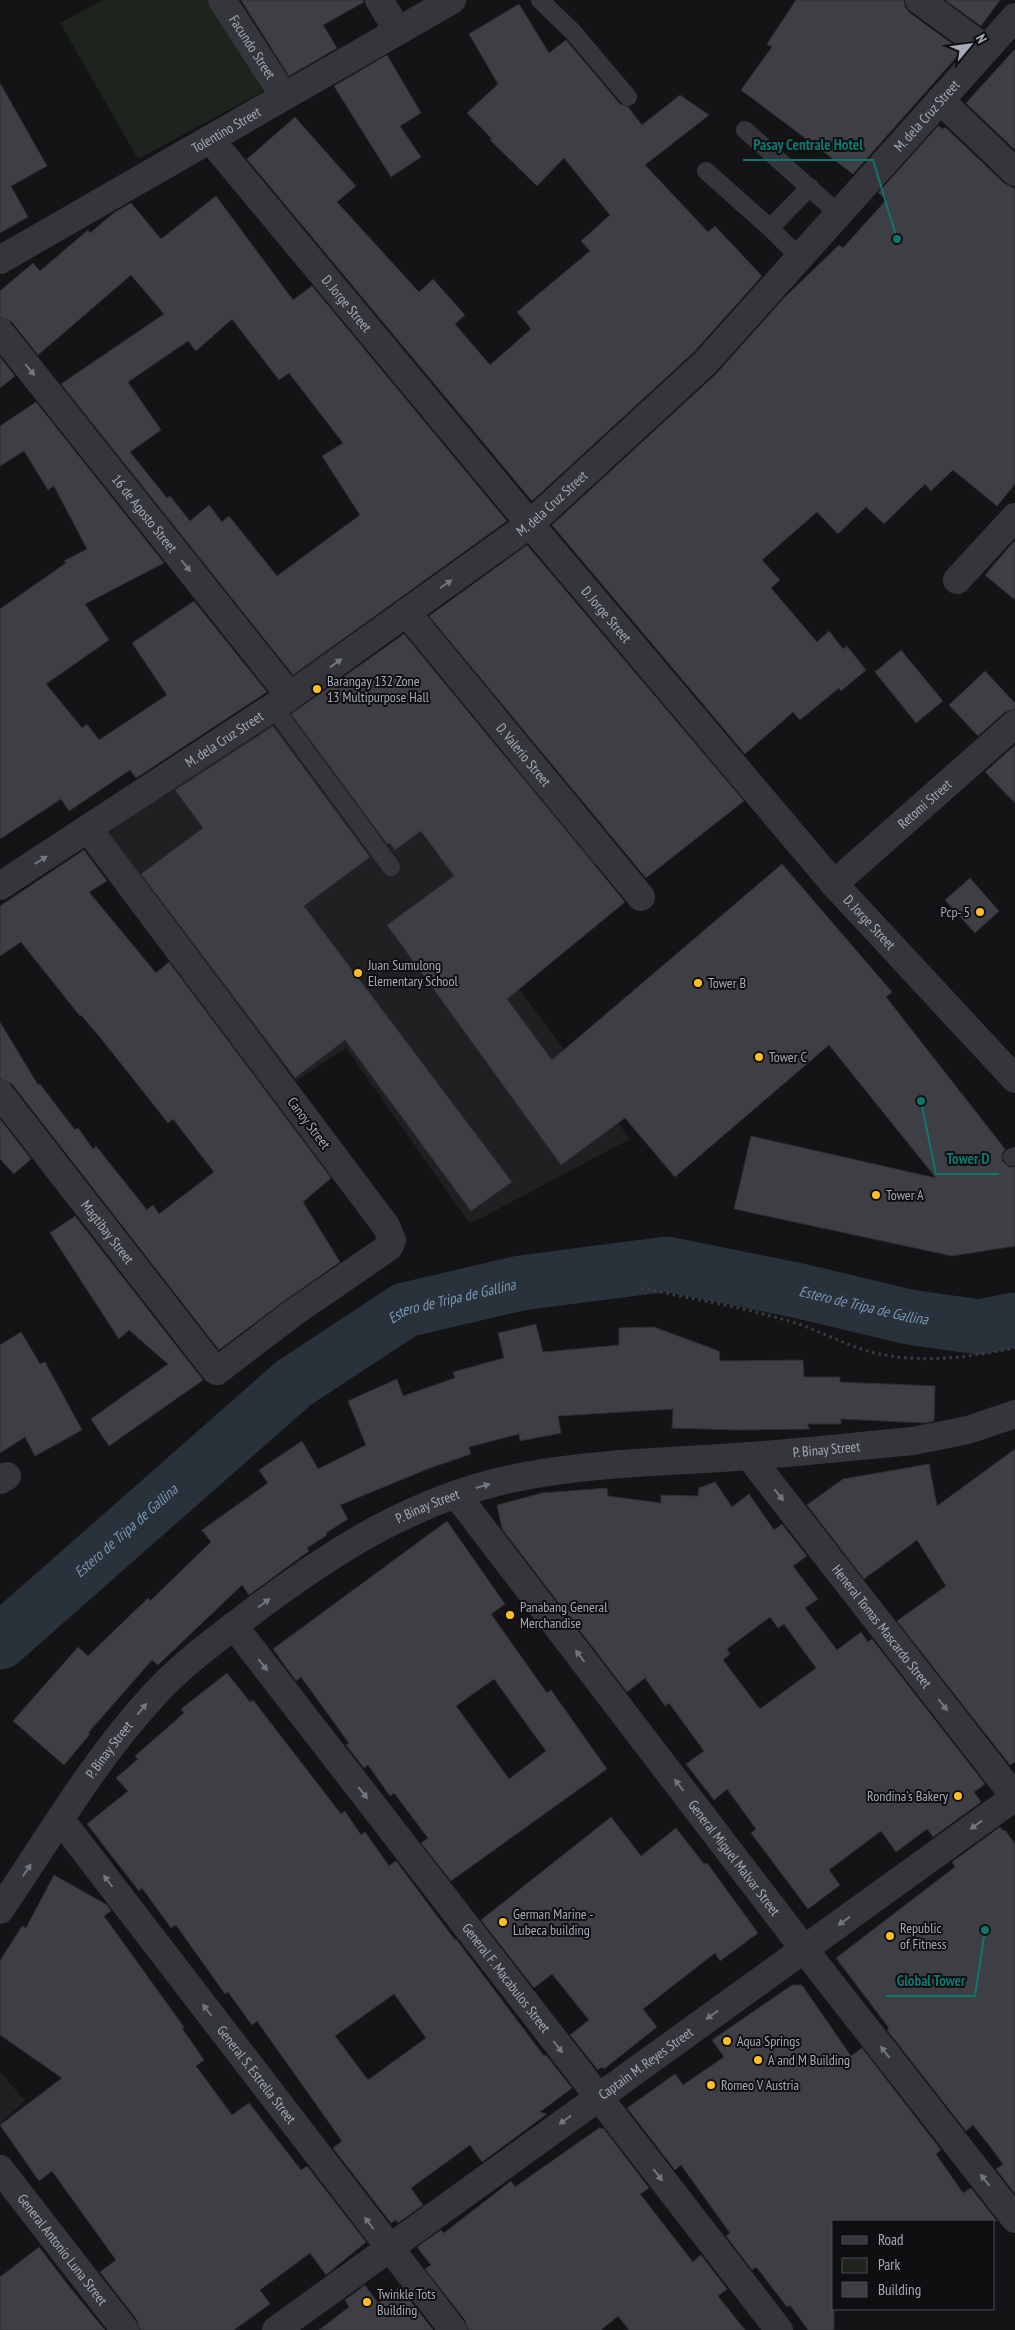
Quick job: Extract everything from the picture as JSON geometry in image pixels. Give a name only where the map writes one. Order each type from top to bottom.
[{"type":"street","name":"Facundo Street","points":[[222,0],[284,96]]},
{"type":"street","points":[[379,0],[398,31]]},
{"type":"street","name":"Tolentino Street","points":[[0,260],[452,0]]},
{"type":"street","points":[[919,0],[986,49]]},
{"type":"street","name":"M. dela Cruz Street","points":[[0,886],[89,830],[282,701],[530,524],[704,363],[840,215],[1015,17]]},
{"type":"street","points":[[940,100],[1015,172]]},
{"type":"street","name":"D. Jorge Street","points":[[210,139],[530,524],[834,884],[1015,1079]]},
{"type":"street","name":"16 de Agosto Street","points":[[0,332],[282,701]]},
{"type":"street","points":[[957,580],[1015,517]]},
{"type":"street","name":"D. Valerio Street","points":[[406,612],[641,898]]},
{"type":"street","name":"Retomi Street","points":[[834,884],[1015,724]]},
{"type":"street","name":"Canoy Street","points":[[89,830],[390,1233],[392,1240],[389,1247],[373,1260],[293,1313],[218,1370],[214,1370]]},
{"type":"street","name":"Magtibay Street","points":[[0,1094],[214,1370]]},
{"type":"street","name":"P. Binay Street","points":[[0,1910],[110,1747],[153,1695],[186,1663],[306,1571],[368,1534],[416,1510],[456,1494],[524,1476],[572,1468],[749,1456],[913,1441],[968,1430],[1015,1414]]},
{"type":"street","name":"Heneral Tomas Mascardo Street","points":[[749,1456],[1015,1797]]},
{"type":"street","name":"General Miguel Malvar Street","points":[[456,1494],[804,1949],[1015,2218]]},
{"type":"street","name":"General F. Macabulos Street","points":[[234,1626],[779,2330]]},
{"type":"street","name":"Captain M. Reyes Street","points":[[276,2330],[1015,1797]]},
{"type":"street","name":"General S. Estrella Street","points":[[61,1820],[453,2330]]},
{"type":"street","name":"General Antonio Luna Street","points":[[0,2169],[124,2330]]},
{"type":"lane","points":[[540,0],[573,32],[628,97]]},
{"type":"lane","points":[[745,130],[840,215]]},
{"type":"lane","points":[[706,171],[770,228],[800,258]]},
{"type":"lane","points":[[770,228],[810,187]]},
{"type":"lane","points":[[282,701],[391,867]]},
{"type":"path","points":[[641,1288],[784,1319],[824,1336],[874,1352],[912,1360],[978,1356],[1015,1348]]},
{"type":"shaded area","name":"Juan Sumulong Elementary School","points":[[291,703],[299,714],[435,801],[517,759],[601,861],[490,949],[630,1139],[470,1224],[346,1048],[296,1081],[100,839]]},
{"type":"shaded area","points":[[0,2072],[25,2101],[0,2123]]},
{"type":"green space","points":[[103,0],[210,0],[264,91],[138,159],[60,23]]},
{"type":"building","points":[[241,0],[363,0],[364,2],[323,25],[337,48],[289,76]]},
{"type":"building","points":[[796,0],[904,0],[905,7],[910,13],[962,51],[853,174],[741,90],[772,47],[767,44]]},
{"type":"building","points":[[945,0],[1000,0],[981,26]]},
{"type":"building","points":[[519,4],[549,53],[566,40],[620,104],[628,107],[642,125],[680,95],[709,115],[645,165],[708,232],[715,226],[762,276],[694,352],[532,501],[247,159],[295,117],[356,186],[337,202],[419,292],[433,279],[465,315],[455,324],[490,365],[531,329],[517,312],[590,251],[581,241],[610,215],[564,158],[537,186],[490,140],[492,139],[467,113],[498,84],[469,34]]},
{"type":"building","points":[[1015,49],[1015,150],[966,103]]},
{"type":"building","points":[[387,55],[421,113],[400,126],[421,157],[391,177],[334,86]]},
{"type":"building","points":[[0,83],[47,166],[11,186],[28,217],[0,233]]},
{"type":"building","points":[[938,126],[943,129],[945,127],[1004,183],[1015,189],[1015,484],[997,506],[953,470],[931,491],[925,484],[884,524],[866,507],[838,534],[817,512],[762,560],[780,580],[771,588],[817,642],[829,631],[843,649],[847,646],[866,670],[841,691],[839,688],[800,720],[793,712],[745,754],[552,525],[716,374],[784,298],[839,245],[843,248],[887,199],[878,193]]},
{"type":"building","points":[[216,196],[293,300],[312,286],[507,521],[293,675],[61,384],[164,314],[131,275],[38,355],[12,322],[0,317],[0,291],[33,263],[40,271],[88,230],[90,233],[115,212],[131,203],[161,239]],"holes":[[[232,319],[279,380],[289,373],[343,443],[322,456],[360,515],[277,576],[229,516],[222,522],[209,505],[190,521],[170,496],[167,498],[130,452],[161,430],[128,382],[188,341],[196,351]]]},
{"type":"building","points":[[0,357],[15,376],[0,388]]},
{"type":"building","points":[[36,402],[164,563],[85,604],[109,640],[46,684],[82,728],[87,724],[99,740],[167,695],[132,643],[194,601],[267,692],[136,778],[130,770],[69,811],[61,799],[0,839],[0,609],[66,563],[64,561],[87,549],[54,486],[48,490],[24,451],[0,466],[0,426]]},
{"type":"building","points":[[1015,540],[1015,600],[985,575]]},
{"type":"building","points":[[527,545],[744,801],[646,878],[429,616]]},
{"type":"building","points":[[404,634],[625,902],[507,999],[552,1060],[782,864],[892,992],[886,997],[1005,1149],[1002,1154],[1002,1161],[1009,1167],[1015,1167],[1015,1246],[952,1256],[734,1209],[751,1136],[936,1178],[829,1045],[675,1177],[625,1118],[561,1165],[387,925],[454,876],[421,831],[395,850],[390,843],[387,844],[291,714]]},
{"type":"building","points":[[901,650],[943,701],[916,723],[875,672]]},
{"type":"building","points":[[985,671],[1015,703],[1015,709],[1005,712],[978,736],[949,705]]},
{"type":"building","points":[[273,726],[370,857],[304,906],[512,1182],[471,1211],[345,1040],[295,1078],[141,874],[203,828],[175,790]]},
{"type":"building","points":[[1015,745],[1015,803],[985,772]]},
{"type":"building","points":[[84,850],[107,881],[89,892],[156,973],[169,962],[331,1178],[303,1202],[340,1262],[219,1350],[12,1084],[0,1079],[0,1022],[38,1085],[40,1084],[75,1130],[78,1128],[93,1149],[96,1146],[147,1210],[153,1205],[159,1214],[214,1172],[173,1119],[168,1123],[21,942],[0,956],[0,906]]},
{"type":"building","points":[[970,878],[999,911],[975,933],[945,900]]},
{"type":"building","points":[[0,1119],[31,1159],[14,1174],[0,1159]]},
{"type":"building","points":[[75,1216],[203,1380],[109,1446],[91,1419],[168,1364],[129,1330],[119,1339],[50,1233]]},
{"type":"building","points":[[536,1324],[543,1352],[619,1345],[619,1328],[654,1327],[719,1351],[720,1361],[803,1360],[804,1377],[840,1377],[840,1382],[935,1386],[934,1421],[925,1423],[841,1419],[841,1424],[807,1424],[810,1429],[738,1430],[672,1428],[673,1409],[558,1416],[561,1433],[520,1441],[519,1434],[469,1447],[471,1454],[430,1468],[340,1505],[348,1519],[326,1533],[327,1535],[307,1548],[309,1551],[249,1595],[242,1585],[158,1665],[152,1660],[88,1733],[90,1734],[64,1765],[13,1721],[78,1647],[88,1656],[148,1598],[150,1601],[211,1542],[202,1530],[268,1483],[259,1470],[302,1441],[318,1469],[366,1445],[348,1401],[397,1379],[403,1396],[455,1378],[453,1372],[504,1358],[498,1333]]},
{"type":"building","points":[[21,1332],[40,1364],[45,1362],[82,1430],[35,1456],[25,1437],[0,1453],[0,1345]]},
{"type":"building","points":[[1015,1449],[1015,1762],[1010,1765],[897,1621],[946,1586],[917,1540],[864,1579],[807,1505],[843,1479],[929,1464],[937,1506]]},
{"type":"building","points":[[715,1482],[732,1507],[749,1494],[774,1530],[782,1524],[807,1556],[793,1566],[818,1599],[805,1608],[837,1650],[861,1632],[868,1642],[872,1639],[985,1784],[974,1792],[981,1802],[933,1837],[927,1829],[896,1852],[881,1831],[829,1870],[840,1885],[808,1909],[751,1833],[756,1829],[727,1789],[714,1800],[686,1764],[704,1751],[669,1703],[665,1706],[645,1678],[627,1692],[502,1529],[497,1505],[542,1493],[607,1488],[608,1496],[661,1503],[661,1495],[698,1496],[699,1488]],"holes":[[[770,1617],[778,1628],[784,1624],[816,1668],[760,1709],[723,1660],[730,1654],[727,1649]]]},
{"type":"building","points":[[447,1521],[505,1604],[491,1614],[547,1693],[551,1690],[607,1769],[451,1881],[421,1843],[428,1838],[394,1793],[390,1796],[368,1765],[364,1768],[346,1745],[349,1743],[301,1677],[296,1681],[273,1649]],"holes":[[[494,1679],[546,1751],[509,1779],[456,1706]]]},
{"type":"building","points":[[227,1673],[250,1702],[253,1700],[341,1814],[345,1811],[361,1835],[365,1832],[389,1866],[396,1861],[544,2056],[546,2055],[572,2088],[540,2112],[547,2114],[482,2162],[470,2145],[411,2188],[423,2205],[398,2223],[396,2220],[391,2223],[333,2148],[342,2141],[257,2021],[252,2025],[228,1992],[225,1994],[176,1925],[171,1928],[142,1888],[139,1891],[87,1824],[128,1791],[116,1778],[138,1759],[135,1756],[184,1713],[181,1709]],"holes":[[[394,1994],[426,2038],[368,2080],[335,2036]]]},
{"type":"building","points":[[611,1817],[641,1856],[676,1828],[704,1864],[707,1863],[758,1933],[720,1961],[715,1953],[643,2009],[657,2027],[604,2069],[602,2067],[598,2070],[570,2035],[589,2020],[552,1974],[534,1988],[481,1920]]},
{"type":"building","points":[[1000,1827],[1003,1831],[1005,1830],[1015,1844],[1015,2194],[996,2169],[1003,2164],[989,2145],[973,2125],[966,2131],[887,2030],[889,2028],[836,1958],[955,1867],[952,1862]]},
{"type":"building","points":[[54,1875],[107,1905],[111,1911],[104,1916],[184,2027],[182,2028],[204,2060],[196,2066],[232,2115],[249,2103],[301,2170],[307,2166],[366,2242],[326,2275],[310,2253],[260,2290],[270,2304],[234,2330],[140,2330],[137,2320],[100,2272],[116,2260],[52,2171],[39,2181],[0,2125],[62,2078],[0,2035],[0,1961],[22,1926],[26,1928]]},
{"type":"building","points":[[792,1985],[802,1985],[851,2056],[862,2048],[941,2150],[936,2154],[963,2193],[971,2188],[997,2221],[832,2220],[832,2310],[834,2310],[834,2330],[808,2330],[790,2305],[787,2307],[756,2267],[752,2270],[726,2236],[730,2233],[681,2165],[675,2170],[627,2108],[675,2074],[683,2085],[724,2057],[712,2040]]},
{"type":"building","points":[[599,2128],[604,2129],[649,2188],[640,2194],[693,2262],[701,2255],[727,2289],[718,2296],[745,2330],[629,2330],[618,2316],[601,2330],[468,2330],[465,2320],[425,2269],[431,2265],[417,2247],[441,2230],[444,2233],[511,2181],[515,2187]]},
{"type":"building","points":[[39,2247],[105,2330],[0,2330],[0,2277]]},
{"type":"building","points":[[365,2285],[378,2303],[400,2287],[433,2330],[319,2330],[349,2307],[345,2300]]},
{"type":"waterway","name":"Estero de Tripa de Gallina","points":[[0,1642],[294,1383],[405,1310],[521,1283],[667,1264],[800,1291],[909,1317],[979,1327],[1015,1320]]},
{"type":"place","name":"Pasay Centrale Hotel","points":[[897,239]]},
{"type":"place","name":"Barangay 132 Zone 13 Multipurpose Hall","points":[[317,689]]},
{"type":"place","name":"Pcp- 5","points":[[980,912]]},
{"type":"place","name":"Juan Sumulong Elementary School","points":[[358,973]]},
{"type":"place","name":"Tower B","points":[[698,983]]},
{"type":"place","name":"Tower C","points":[[759,1057]]},
{"type":"place","name":"Tower D","points":[[921,1101]]},
{"type":"place","name":"Tower A","points":[[876,1195]]},
{"type":"place","name":"Panabang General Merchandise","points":[[510,1615]]},
{"type":"place","name":"Rondina's Bakery","points":[[958,1796]]},
{"type":"place","name":"German Marine - Lubeca building","points":[[503,1922]]},
{"type":"place","name":"Global Tower","points":[[985,1930]]},
{"type":"place","name":"Republic of Fitness","points":[[890,1936]]},
{"type":"place","name":"Aqua Springs","points":[[727,2041]]},
{"type":"place","name":"A and M Building","points":[[758,2060]]},
{"type":"place","name":"Romeo V Austria","points":[[711,2085]]},
{"type":"place","name":"Twinkle Tots Building","points":[[367,2302]]}]
